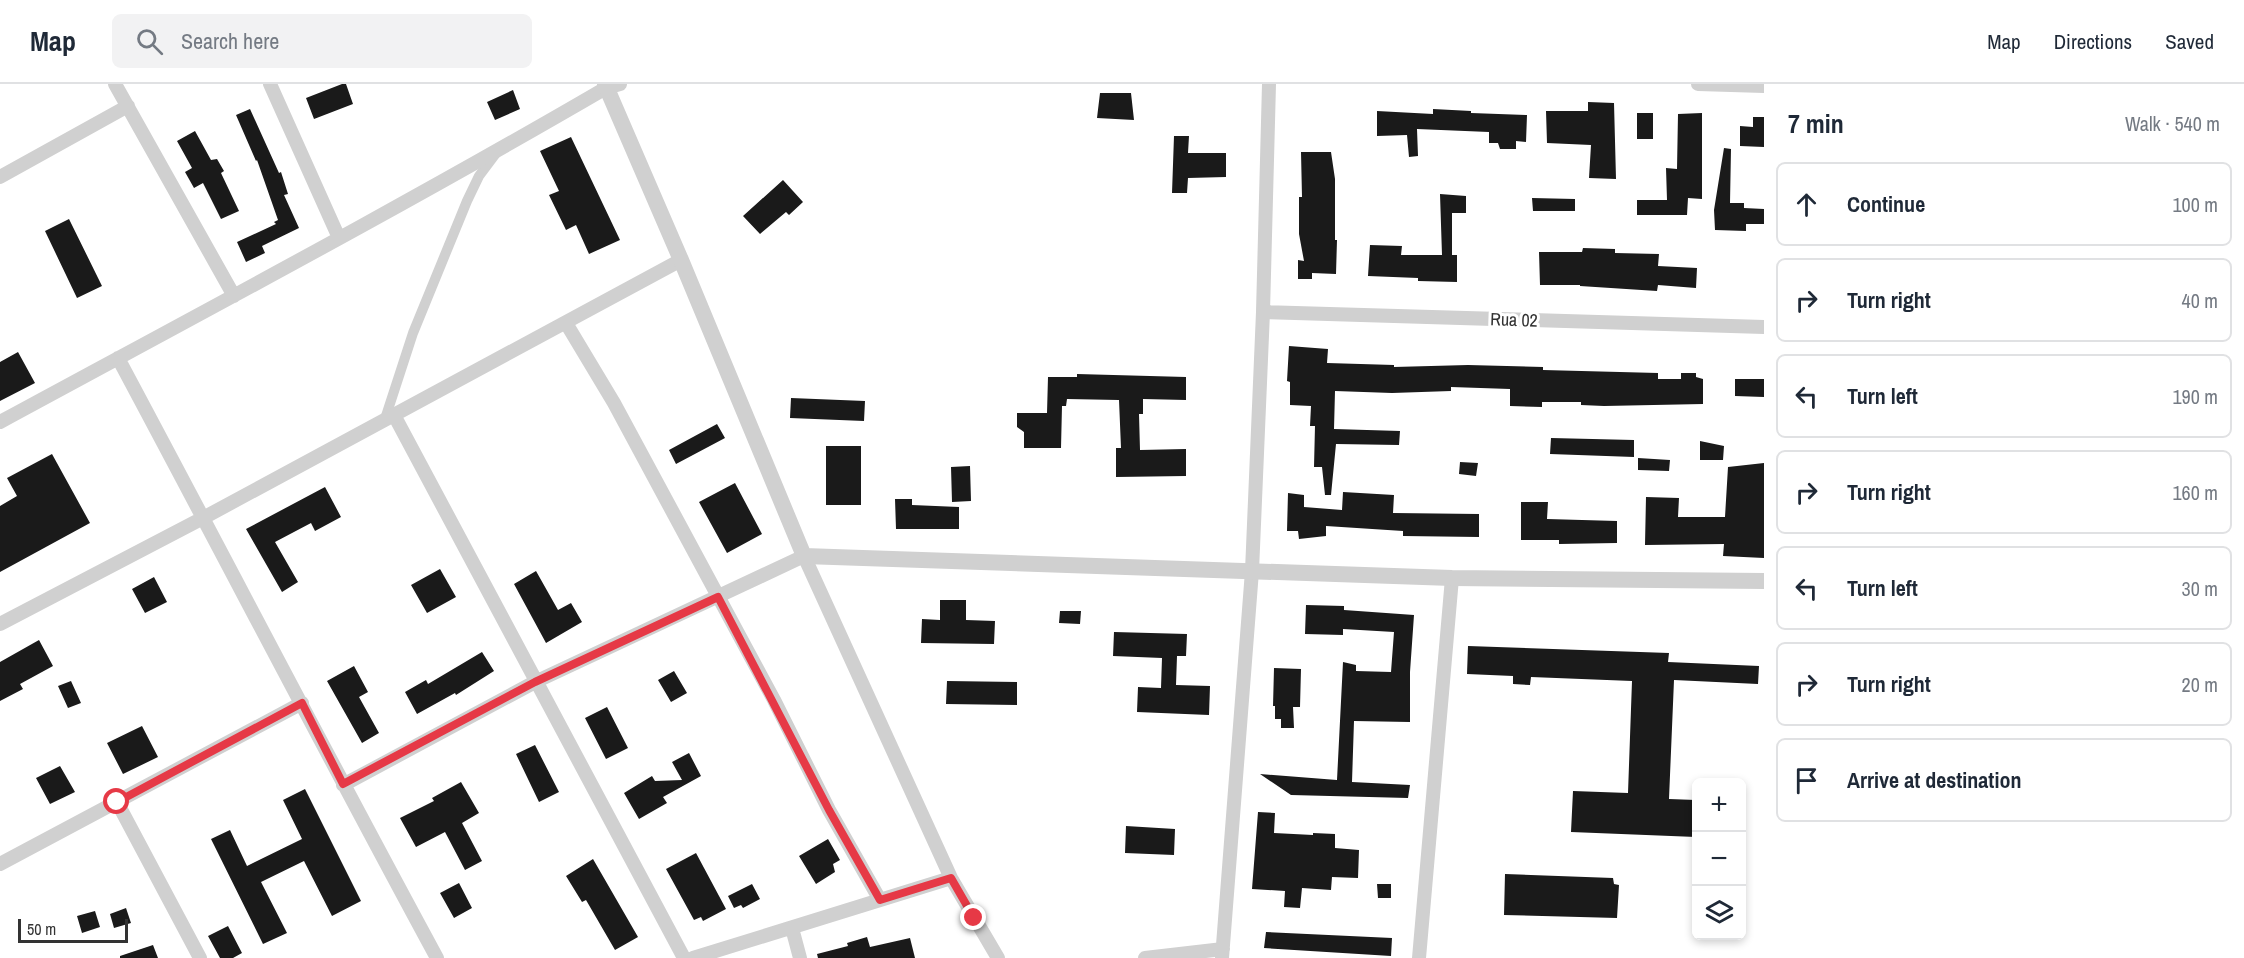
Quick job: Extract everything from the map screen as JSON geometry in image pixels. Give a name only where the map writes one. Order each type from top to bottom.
[{"type":"street","points":[[115,84],[234,296]]},
{"type":"street","points":[[270,84],[339,238]]},
{"type":"street","points":[[1144,958],[1222,954],[1252,571],[1263,312],[1269,84]]},
{"type":"street","points":[[1698,84],[1764,87]]},
{"type":"street","points":[[0,422],[498,151],[610,85],[804,556],[951,878],[998,958]]},
{"type":"street","points":[[0,177],[128,106]]},
{"type":"street","points":[[498,151],[479,176],[467,201],[413,333],[389,418],[684,958]]},
{"type":"street","points":[[0,624],[203,518],[681,260]]},
{"type":"street","name":"Rua 02","points":[[1263,312],[1764,327]]},
{"type":"street","points":[[566,323],[614,404],[829,810],[880,900]]},
{"type":"street","points":[[118,358],[437,958]]},
{"type":"street","points":[[343,784],[535,682],[804,556],[1452,578],[1764,581]]},
{"type":"street","points":[[1419,958],[1452,578]]},
{"type":"street","points":[[0,864],[302,703]]},
{"type":"street","points":[[117,802],[200,958]]},
{"type":"street","points":[[693,958],[951,878]]},
{"type":"street","points":[[792,927],[800,958]]},
{"type":"building","points":[[346,84],[353,104],[314,119],[306,98]]},
{"type":"building","points":[[513,90],[520,109],[495,120],[487,102]]},
{"type":"building","points":[[1100,93],[1131,93],[1134,120],[1097,118]]},
{"type":"building","points":[[1588,102],[1614,103],[1616,179],[1589,178],[1591,145],[1547,143],[1546,111],[1588,111]]},
{"type":"building","points":[[250,109],[279,173],[281,172],[288,194],[284,195],[299,228],[262,246],[265,253],[246,262],[237,242],[276,224],[274,222],[278,220],[257,160],[236,115]]},
{"type":"building","points":[[1433,109],[1527,115],[1526,142],[1516,141],[1516,149],[1500,149],[1498,143],[1489,143],[1489,132],[1417,129],[1418,156],[1409,157],[1407,135],[1377,136],[1377,111],[1433,114]]},
{"type":"building","points":[[1637,113],[1653,113],[1653,139],[1637,139]]},
{"type":"building","points":[[1702,113],[1702,199],[1688,198],[1687,215],[1637,215],[1637,200],[1667,200],[1666,168],[1677,169],[1678,114]]},
{"type":"building","points":[[1753,117],[1764,117],[1764,147],[1740,146],[1740,126],[1753,127]]},
{"type":"building","points":[[195,131],[211,160],[217,159],[224,171],[221,173],[239,211],[221,219],[203,183],[194,188],[185,172],[192,168],[177,141]]},
{"type":"building","points":[[1174,136],[1189,136],[1188,153],[1226,153],[1226,177],[1188,178],[1187,193],[1172,193]]},
{"type":"building","points":[[571,137],[620,240],[589,254],[576,225],[566,230],[549,195],[559,191],[540,151]]},
{"type":"building","points":[[1724,148],[1731,149],[1730,203],[1744,203],[1744,208],[1764,209],[1764,224],[1746,224],[1746,231],[1715,230],[1714,210]]},
{"type":"building","points":[[1301,152],[1331,152],[1335,179],[1336,274],[1312,273],[1312,279],[1298,279],[1298,260],[1304,261],[1299,234],[1299,197],[1302,197]]},
{"type":"building","points":[[783,180],[803,202],[789,215],[786,212],[760,234],[743,216]]},
{"type":"building","points":[[1440,194],[1466,196],[1466,213],[1452,213],[1452,255],[1457,255],[1457,282],[1368,276],[1370,245],[1402,246],[1401,255],[1442,255]]},
{"type":"building","points":[[1532,198],[1575,199],[1575,211],[1533,211]]},
{"type":"building","points":[[69,219],[102,286],[77,298],[45,231]]},
{"type":"building","points":[[1583,248],[1615,249],[1615,253],[1659,254],[1658,266],[1697,268],[1696,288],[1658,285],[1657,291],[1580,285],[1540,285],[1539,252],[1582,252]]},
{"type":"building","points":[[1289,346],[1328,349],[1327,363],[1394,365],[1394,367],[1468,365],[1543,367],[1543,370],[1658,373],[1658,379],[1681,379],[1681,373],[1696,373],[1696,377],[1703,379],[1703,404],[1604,406],[1581,405],[1581,402],[1542,402],[1542,407],[1510,406],[1510,389],[1451,387],[1451,391],[1392,393],[1335,391],[1334,429],[1400,431],[1399,445],[1336,444],[1331,495],[1325,495],[1322,467],[1314,467],[1315,426],[1310,426],[1311,406],[1290,405],[1290,382],[1287,381]]},
{"type":"building","points":[[18,352],[35,383],[0,401],[0,362]]},
{"type":"building","points":[[1077,374],[1186,377],[1186,400],[1143,399],[1143,414],[1139,414],[1140,450],[1186,449],[1186,476],[1116,477],[1116,448],[1121,448],[1119,400],[1067,399],[1066,406],[1062,406],[1061,448],[1024,448],[1024,432],[1017,427],[1017,413],[1047,413],[1048,377],[1077,377]]},
{"type":"building","points":[[1735,379],[1764,379],[1764,397],[1735,396]]},
{"type":"building","points":[[791,398],[865,401],[864,421],[790,418]]},
{"type":"building","points":[[717,424],[725,438],[676,464],[669,450]]},
{"type":"building","points":[[1551,438],[1634,440],[1634,457],[1550,454]]},
{"type":"building","points":[[1700,441],[1724,446],[1723,460],[1700,460]]},
{"type":"building","points":[[826,446],[861,446],[861,505],[826,505]]},
{"type":"building","points":[[52,454],[90,523],[0,572],[0,506],[17,496],[7,478]]},
{"type":"building","points":[[1638,458],[1670,460],[1669,471],[1638,470]]},
{"type":"building","points":[[1460,462],[1478,463],[1476,476],[1459,474]]},
{"type":"building","points":[[1764,463],[1764,558],[1723,556],[1724,544],[1645,545],[1646,497],[1679,498],[1678,517],[1725,517],[1728,467]]},
{"type":"building","points":[[970,466],[971,501],[952,502],[951,467]]},
{"type":"building","points":[[735,483],[762,534],[727,553],[699,502]]},
{"type":"building","points":[[325,487],[341,517],[315,531],[311,523],[275,542],[298,582],[282,592],[246,529]]},
{"type":"building","points":[[1343,492],[1394,495],[1393,513],[1479,514],[1479,537],[1403,536],[1403,531],[1326,526],[1326,536],[1299,539],[1298,531],[1287,531],[1288,493],[1304,495],[1304,507],[1342,510]]},
{"type":"building","points":[[895,499],[912,499],[912,505],[959,507],[959,529],[896,529]]},
{"type":"building","points":[[1521,502],[1548,502],[1547,519],[1617,521],[1617,543],[1559,544],[1559,540],[1521,540]]},
{"type":"building","points":[[440,569],[456,597],[427,613],[411,585]]},
{"type":"building","points":[[536,571],[558,610],[571,603],[582,622],[546,643],[514,584]]},
{"type":"building","points":[[154,577],[167,602],[145,613],[132,589]]},
{"type":"building","points":[[940,600],[966,600],[966,620],[995,621],[994,644],[921,643],[922,619],[940,620]]},
{"type":"building","points":[[1306,605],[1344,606],[1344,610],[1414,615],[1410,672],[1410,722],[1354,721],[1352,782],[1410,785],[1408,798],[1291,795],[1260,774],[1337,780],[1343,662],[1356,665],[1356,671],[1391,672],[1394,632],[1343,629],[1343,635],[1305,634]]},
{"type":"building","points":[[1060,611],[1081,611],[1080,624],[1059,623]]},
{"type":"building","points":[[1114,632],[1187,634],[1186,656],[1177,656],[1176,685],[1210,686],[1209,715],[1137,712],[1138,687],[1161,688],[1162,658],[1113,656]]},
{"type":"building","points":[[39,640],[53,666],[20,684],[23,689],[0,701],[0,662]]},
{"type":"building","points":[[1468,646],[1669,653],[1668,662],[1759,666],[1758,684],[1674,680],[1669,799],[1692,800],[1692,837],[1571,832],[1573,791],[1628,793],[1632,681],[1531,677],[1530,685],[1513,684],[1513,676],[1467,674]]},
{"type":"building","points":[[482,652],[494,671],[456,695],[455,693],[417,714],[405,692],[426,680],[428,684]]},
{"type":"building","points":[[354,666],[368,692],[359,697],[379,733],[362,743],[327,681]]},
{"type":"building","points":[[1274,668],[1301,669],[1300,707],[1293,707],[1294,728],[1281,728],[1281,719],[1275,719]]},
{"type":"building","points":[[674,671],[687,693],[671,702],[658,680]]},
{"type":"building","points":[[71,681],[81,703],[68,708],[58,686]]},
{"type":"building","points":[[947,681],[1017,682],[1017,705],[946,704]]},
{"type":"building","points":[[607,707],[628,748],[606,759],[585,718]]},
{"type":"building","points":[[142,726],[158,757],[123,774],[107,743]]},
{"type":"building","points":[[535,745],[559,792],[539,802],[516,754]]},
{"type":"building","points":[[689,753],[701,776],[663,797],[667,803],[639,819],[624,793],[652,776],[655,781],[682,780],[672,762]]},
{"type":"building","points":[[60,766],[75,792],[50,804],[36,778]]},
{"type":"building","points":[[461,782],[479,813],[462,823],[482,861],[465,870],[445,832],[416,847],[400,818],[434,801],[432,798]]},
{"type":"building","points":[[305,789],[361,901],[332,916],[304,861],[261,882],[287,933],[263,944],[211,839],[230,830],[247,866],[302,839],[283,800]]},
{"type":"building","points":[[1258,812],[1275,813],[1274,833],[1335,834],[1335,848],[1359,850],[1358,878],[1332,877],[1331,890],[1302,888],[1300,908],[1284,907],[1285,891],[1252,889]]},
{"type":"building","points":[[1126,826],[1175,829],[1174,855],[1125,853]]},
{"type":"building","points":[[828,839],[840,860],[833,864],[835,872],[816,884],[799,856]]},
{"type":"building","points":[[696,853],[726,909],[703,921],[701,917],[694,920],[666,869]]},
{"type":"building","points":[[593,859],[638,937],[615,950],[586,900],[582,902],[566,876]]},
{"type":"building","points":[[1505,874],[1613,878],[1614,884],[1619,885],[1617,918],[1504,915]]},
{"type":"building","points":[[459,883],[472,908],[454,918],[440,893]]},
{"type":"building","points":[[752,884],[760,899],[743,908],[741,905],[734,908],[728,896]]},
{"type":"building","points":[[1377,884],[1391,884],[1391,898],[1378,898]]},
{"type":"building","points":[[126,908],[131,923],[114,928],[110,914]]},
{"type":"building","points":[[95,911],[100,927],[82,933],[77,916]]},
{"type":"building","points":[[228,926],[242,953],[233,958],[220,958],[208,936]]},
{"type":"building","points":[[1266,932],[1392,938],[1391,956],[1264,948]]},
{"type":"building","points":[[867,937],[870,947],[910,938],[915,958],[818,958],[817,954],[848,946],[847,943]]},
{"type":"building","points":[[153,945],[158,958],[120,958],[120,956]]},
{"type":"route","points":[[117,802],[302,703],[343,784],[535,682],[718,597],[774,700],[829,810],[880,900],[951,878],[974,918]]}]
